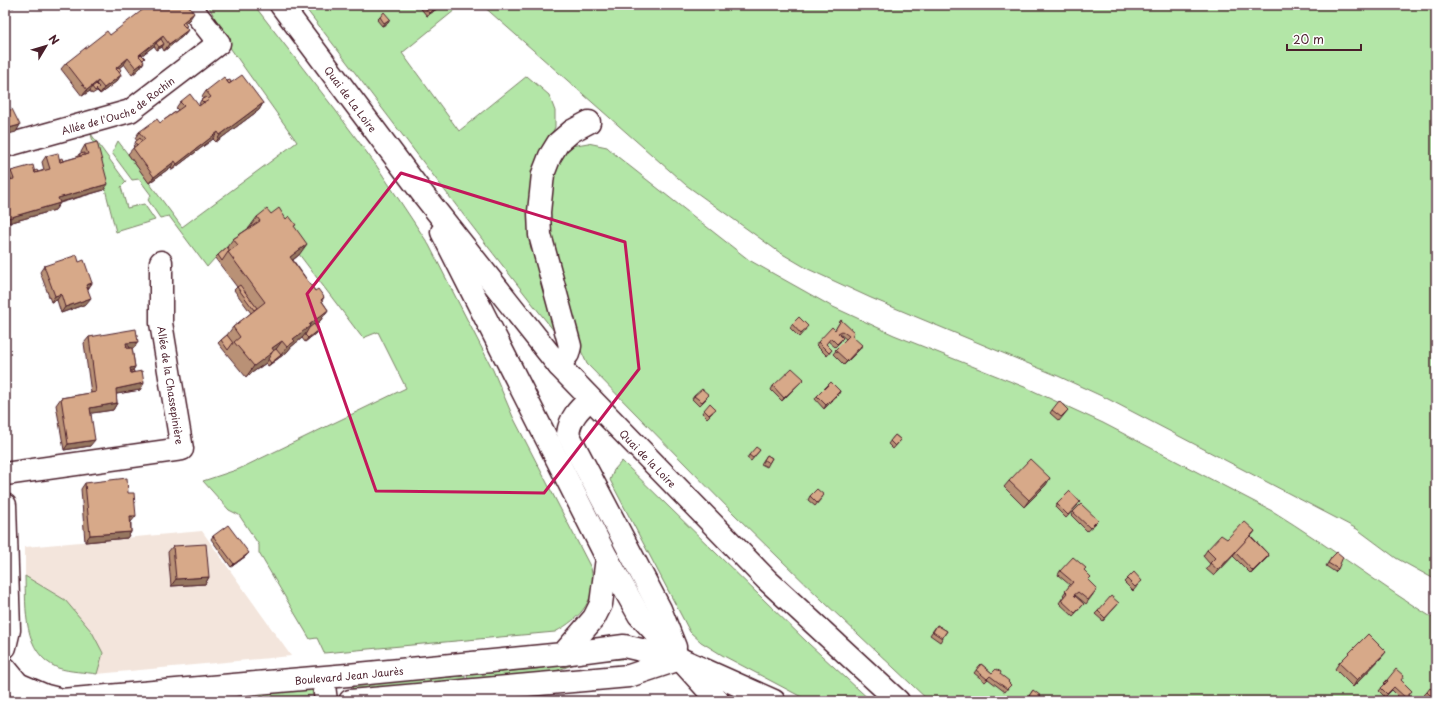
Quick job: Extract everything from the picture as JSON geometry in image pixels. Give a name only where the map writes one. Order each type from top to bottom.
[{"type":"main road","name":"Allée de l'Ouche de Rochin","points":[[5,146],[130,111],[219,43],[189,5]]},
{"type":"main road","name":"Quai de La Loire","points":[[281,5],[422,193]]},
{"type":"main road","points":[[559,366],[568,354],[570,346],[540,235],[539,212],[543,174],[550,156],[558,143],[572,131],[588,122]]},
{"type":"main road","name":"Quai de la Loire","points":[[422,193],[559,366],[767,580],[898,701]]},
{"type":"main road","points":[[422,193],[481,313],[607,558],[639,615],[718,701]]},
{"type":"main road","name":"Allée de la Chassepinière","points":[[5,474],[182,449],[161,323],[161,262]]},
{"type":"main road","points":[[590,399],[575,413],[570,423],[568,434],[660,609],[680,659]]},
{"type":"main road","points":[[5,505],[9,630],[5,647]]},
{"type":"main road","points":[[564,654],[594,618],[601,604],[607,558]]},
{"type":"main road","name":"Boulevard Jean Jaurès","points":[[16,684],[46,696],[62,700],[323,678],[564,654],[624,646],[680,659],[774,701]]},
{"type":"main road","points":[[350,701],[629,676],[680,659]]},
{"type":"main road","points":[[323,678],[326,701]]},
{"type":"highlighted area","points":[[401,173],[625,242],[639,369],[544,493],[376,491],[307,294]]},
{"type":"shaded area","points":[[202,531],[291,656],[97,674],[103,653],[65,600],[25,576],[25,547]]},
{"type":"green space","points":[[208,5],[254,5],[376,165],[429,245],[493,370],[513,417],[591,568],[593,579],[590,598],[580,614],[564,627],[555,632],[324,653],[317,638],[310,639],[259,553],[259,545],[239,515],[229,510],[203,481],[239,469],[406,388],[378,332],[363,338],[361,336],[286,237],[215,258],[207,267],[169,216],[160,218],[148,200],[151,195],[139,179],[132,180],[112,153],[118,141],[182,227],[297,142],[231,49]]},
{"type":"green space","points":[[303,5],[418,5],[427,16],[442,5],[450,5],[455,10],[402,53],[459,131],[527,76],[549,95],[555,111],[555,127],[534,173],[558,336],[461,212]]},
{"type":"green space","points":[[482,5],[1436,5],[1436,580],[1396,558],[1357,529],[1108,399],[1058,376],[871,298],[808,269],[779,252],[686,185]]},
{"type":"green space","points":[[91,134],[126,182],[121,187],[127,208],[144,204],[155,220],[116,232]]},
{"type":"green space","points":[[588,143],[607,147],[749,260],[831,306],[894,335],[1027,388],[1103,423],[1274,512],[1294,525],[1436,620],[1436,701],[929,701],[824,602],[734,514],[587,364],[569,324],[553,273],[549,193],[560,157],[571,146]]},
{"type":"green space","points":[[622,461],[809,644],[871,701],[809,701],[722,655],[701,642],[690,632],[610,480],[614,470]]},
{"type":"green space","points":[[25,576],[65,600],[92,632],[103,653],[97,674],[58,668],[46,661],[38,652],[32,641],[28,628],[26,615]]},
{"type":"green space","points":[[622,653],[622,659],[580,662],[553,672],[468,682],[467,675],[537,669]]},
{"type":"green space","points":[[465,676],[465,683],[353,691],[352,684]]},
{"type":"green space","points":[[315,688],[316,695],[236,701],[152,701]]},
{"type":"building","points":[[149,5],[188,5],[194,13],[182,23],[188,30],[169,44],[163,36],[139,55],[144,62],[136,68],[128,58],[116,68],[121,75],[104,88],[98,81],[87,90],[66,63],[107,31],[110,35]]},
{"type":"building","points":[[423,5],[440,5],[429,13]]},
{"type":"building","points":[[384,12],[390,19],[384,23],[380,17]]},
{"type":"building","points":[[184,22],[187,26],[185,27],[182,24]]},
{"type":"building","points":[[161,39],[164,44],[159,47],[156,43]]},
{"type":"building","points":[[141,54],[145,58],[143,60],[139,56]]},
{"type":"building","points":[[119,67],[121,70],[119,72],[116,69]]},
{"type":"building","points":[[242,75],[263,103],[220,135],[218,132],[177,164],[175,161],[154,177],[133,148],[145,139],[139,132],[157,119],[160,123],[184,106],[180,102],[190,94],[199,106],[211,97],[206,91],[224,77],[229,84]]},
{"type":"building","points":[[96,84],[99,87],[95,91],[92,87]]},
{"type":"building","points":[[206,97],[209,100],[204,103],[201,100]]},
{"type":"building","points":[[5,102],[9,111],[5,113]]},
{"type":"building","points":[[12,109],[20,125],[5,129],[5,113]]},
{"type":"building","points":[[140,138],[142,141],[137,145],[135,142]]},
{"type":"building","points":[[97,142],[108,184],[58,198],[60,203],[8,218],[5,205],[5,181],[14,179],[11,171],[33,165],[35,173],[50,169],[46,156],[58,153],[60,162],[88,154],[85,145]]},
{"type":"building","points":[[85,153],[85,155],[80,156],[79,154]]},
{"type":"building","points":[[10,177],[11,179],[5,181],[5,179]]},
{"type":"building","points":[[279,208],[286,219],[289,216],[296,225],[294,226],[307,244],[290,257],[315,291],[318,289],[324,297],[321,300],[328,310],[293,339],[295,341],[287,347],[282,341],[272,348],[274,351],[254,366],[234,342],[240,337],[233,327],[265,302],[228,252],[238,245],[233,239],[260,221],[257,217],[267,209],[271,214]]},
{"type":"building","points":[[227,247],[230,251],[222,261],[218,255]]},
{"type":"building","points":[[77,255],[79,262],[84,260],[92,283],[86,285],[91,298],[65,307],[61,294],[55,296],[44,266]]},
{"type":"building","points":[[240,285],[257,308],[254,310],[237,287]]},
{"type":"building","points":[[799,317],[808,326],[801,334],[792,324]]},
{"type":"building","points":[[841,320],[854,332],[852,336],[862,345],[847,361],[835,350],[849,336],[842,331],[838,333],[843,338],[837,344],[831,338],[826,344],[832,350],[829,353],[818,342],[832,327],[835,330]]},
{"type":"building","points":[[314,324],[318,330],[308,338],[305,335],[309,328]]},
{"type":"building","points":[[136,329],[138,342],[126,343],[127,348],[132,348],[135,367],[130,368],[131,373],[142,371],[144,383],[116,389],[117,403],[90,408],[95,440],[68,444],[61,398],[96,392],[89,337]]},
{"type":"building","points":[[227,335],[233,343],[228,350],[221,340]]},
{"type":"building","points":[[276,349],[281,355],[271,363],[268,359]]},
{"type":"building","points":[[792,368],[804,379],[784,398],[773,386]]},
{"type":"building","points":[[831,382],[840,391],[826,405],[817,396]]},
{"type":"building","points":[[702,389],[709,395],[702,402],[694,396]]},
{"type":"building","points":[[1059,401],[1068,410],[1061,417],[1052,410]]},
{"type":"building","points":[[710,403],[716,409],[709,415],[704,410]]},
{"type":"building","points":[[895,435],[901,440],[895,446],[890,441]]},
{"type":"building","points":[[756,447],[760,450],[753,458],[749,455]]},
{"type":"building","points":[[767,455],[772,458],[769,463],[764,460]]},
{"type":"building","points":[[1030,459],[1050,478],[1029,500],[1009,481]]},
{"type":"building","points":[[127,478],[128,493],[134,493],[136,516],[130,516],[131,532],[90,535],[85,483]]},
{"type":"building","points":[[817,489],[824,495],[817,503],[810,496]]},
{"type":"building","points":[[1070,491],[1080,502],[1068,515],[1057,504]]},
{"type":"building","points":[[1081,504],[1098,520],[1090,528],[1073,512]]},
{"type":"building","points":[[1244,521],[1255,531],[1218,570],[1210,563],[1215,558],[1207,550],[1221,535],[1227,539]]},
{"type":"building","points":[[228,525],[249,553],[234,564],[213,536]]},
{"type":"building","points":[[1250,536],[1269,555],[1253,571],[1235,552]]},
{"type":"building","points":[[206,544],[209,577],[176,579],[173,546]]},
{"type":"building","points":[[1337,552],[1343,557],[1338,569],[1328,563]]},
{"type":"building","points":[[1073,557],[1086,568],[1084,570],[1091,577],[1088,580],[1097,589],[1088,600],[1078,592],[1074,595],[1084,604],[1075,613],[1061,600],[1067,593],[1065,591],[1073,582],[1060,571]]},
{"type":"building","points":[[1134,572],[1142,581],[1135,587],[1127,579]]},
{"type":"building","points":[[1111,596],[1119,603],[1105,618],[1098,611]]},
{"type":"building","points":[[937,625],[947,631],[942,638],[933,632]]},
{"type":"building","points":[[1368,634],[1386,652],[1357,680],[1339,663]]},
{"type":"building","points":[[981,664],[992,673],[996,669],[1001,672],[1000,674],[1009,681],[1008,682],[1011,685],[1007,689],[990,676],[987,679],[976,670]]},
{"type":"building","points":[[1396,669],[1404,676],[1401,680],[1412,691],[1406,698],[1394,687],[1387,694],[1381,688]]},
{"type":"building","points":[[1436,687],[1436,701],[1427,692],[1430,688],[1433,690]]},
{"type":"building","points":[[1033,690],[1041,696],[1038,701],[1029,696]]}]
